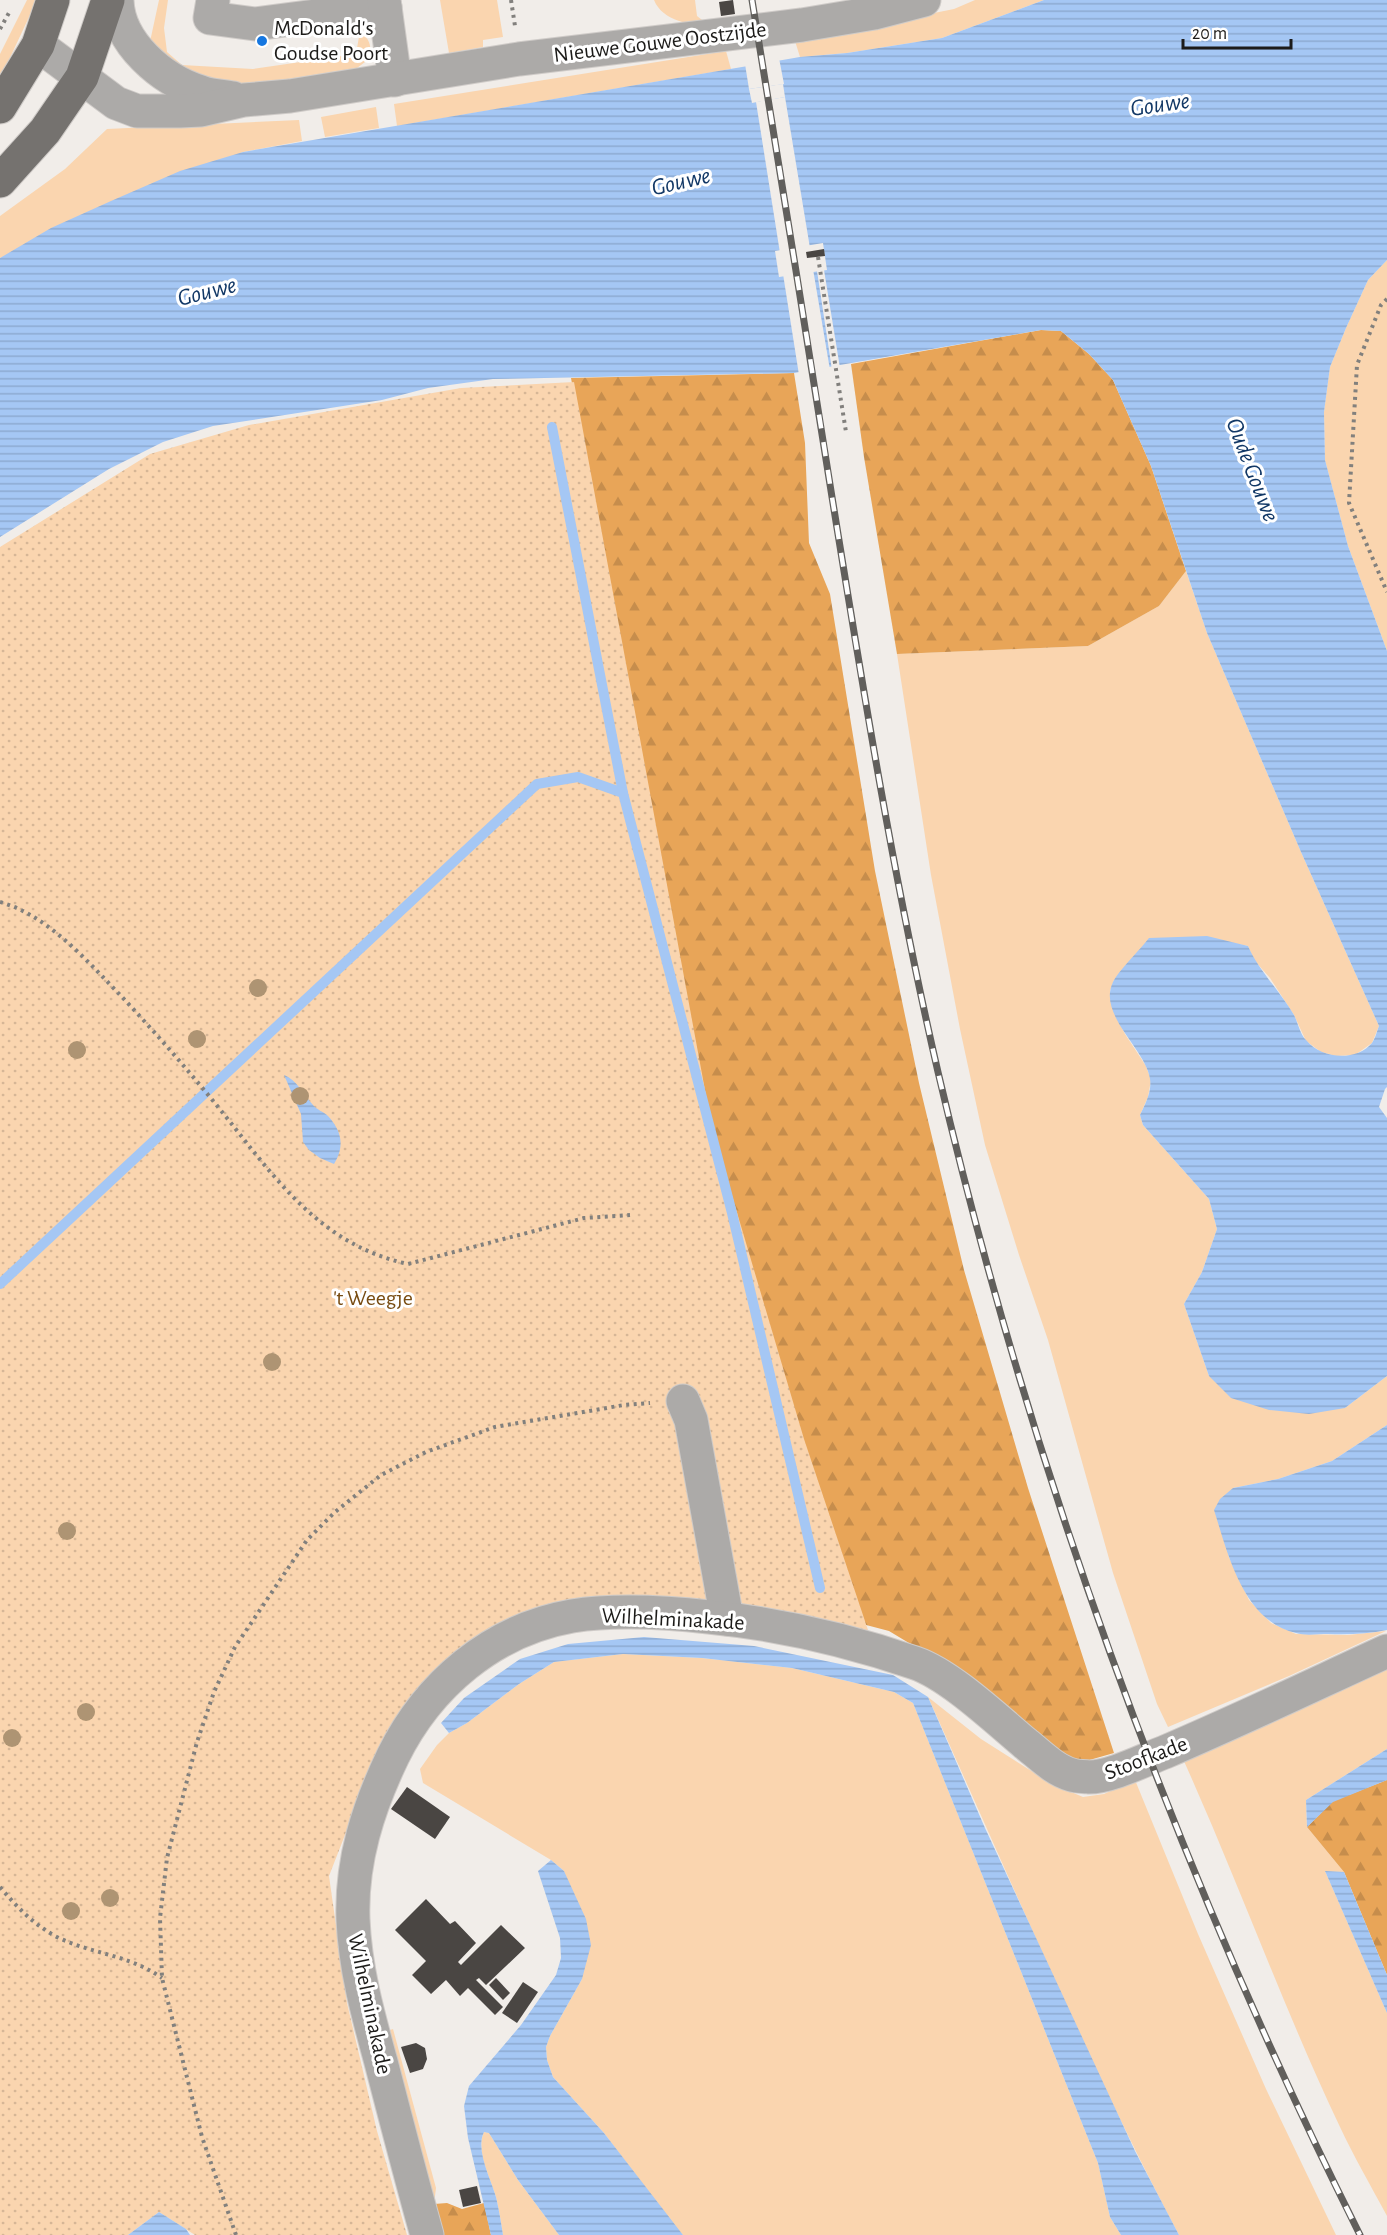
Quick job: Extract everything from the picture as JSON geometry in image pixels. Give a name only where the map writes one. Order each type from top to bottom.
[{"type":"main road","points":[[0,107],[38,45],[53,0]]},
{"type":"main road","points":[[0,181],[45,131],[82,77],[108,0]]},
{"type":"street","name":"Nieuwe Gouwe Oostzijde","points":[[117,0],[126,30],[135,46],[163,74],[201,93],[244,100]]},
{"type":"street","points":[[213,0],[210,18],[255,24],[384,3],[395,80]]},
{"type":"street","name":"Nieuwe Gouwe Oostzijde","points":[[38,45],[116,103],[137,111],[201,110],[244,100],[290,96],[519,59],[802,25],[874,13],[924,0]]},
{"type":"street","points":[[683,1401],[691,1420],[727,1619]]},
{"type":"street","name":"Wilhelminakade","points":[[427,2235],[355,1956],[353,1882],[363,1831],[374,1796],[399,1744],[422,1708],[447,1680],[475,1657],[502,1641],[542,1624],[571,1616],[629,1612],[727,1619],[772,1626],[869,1647],[889,1655]]},
{"type":"street","name":"Stoofkade","points":[[889,1655],[921,1665],[961,1690],[1052,1766],[1073,1775],[1095,1777],[1139,1763],[1197,1738],[1387,1651]]},
{"type":"path","points":[[0,29],[10,10]]},
{"type":"path","points":[[818,257],[846,432]]},
{"type":"path","points":[[1387,299],[1381,304],[1357,365],[1349,503],[1387,592]]},
{"type":"path","points":[[0,902],[43,923],[78,951],[139,1013],[281,1186],[338,1236],[385,1259],[408,1264],[584,1218],[630,1215]]},
{"type":"path","points":[[236,2235],[202,2137],[162,1978],[160,1918],[167,1858],[197,1742],[214,1692],[235,1647],[307,1540],[335,1512],[381,1475],[426,1452],[495,1427],[624,1405],[683,1401]]},
{"type":"path","points":[[0,1887],[26,1918],[56,1936],[131,1960],[162,1978]]},
{"type":"green space","points":[[27,0],[37,0],[0,79],[0,54]]},
{"type":"green space","points":[[159,0],[168,0],[164,28],[167,52],[182,65],[253,69],[356,54],[360,31],[369,43],[369,59],[357,68],[251,85],[208,84],[148,51]]},
{"type":"green space","points":[[440,0],[497,0],[503,37],[483,40],[483,47],[449,53]]},
{"type":"green space","points":[[654,0],[695,0],[697,16],[711,27],[678,21],[664,13]]},
{"type":"green space","points":[[975,0],[1044,0],[942,38],[847,53],[800,57],[795,41],[954,9]]},
{"type":"green space","points":[[726,51],[731,69],[397,126],[394,104]]},
{"type":"green space","points":[[376,107],[379,128],[325,137],[321,117]]},
{"type":"green space","points":[[299,120],[302,141],[243,152],[0,258],[0,216],[65,169],[107,129]]},
{"type":"green space","points":[[1387,260],[1387,651],[1348,546],[1325,460],[1324,412],[1330,367],[1346,328],[1368,280]]},
{"type":"green space","points":[[1041,330],[1061,331],[1089,354],[1113,380],[1151,466],[1186,571],[1159,606],[1088,646],[897,654],[851,364]]},
{"type":"green space","points":[[794,373],[805,443],[809,543],[830,594],[875,871],[919,1083],[964,1270],[1028,1488],[1114,1753],[1086,1761],[1071,1760],[977,1684],[889,1631],[851,1621],[354,1337],[689,1045],[571,378]]},
{"type":"green space","name":"'t Weegje","points":[[574,382],[712,1128],[804,1439],[869,1633],[641,1607],[435,1670],[380,1745],[329,1876],[347,2003],[377,2131],[407,2235],[195,2235],[159,2212],[128,2235],[0,2235],[0,547],[150,454],[249,425],[461,388]]},
{"type":"green space","points":[[1186,571],[1207,633],[1379,1026],[1372,1043],[1355,1055],[1336,1056],[1321,1052],[1306,1041],[1294,1015],[1270,978],[1254,960],[1248,946],[1233,943],[1130,962],[1114,980],[1110,991],[1114,1012],[1146,1066],[1151,1080],[1148,1097],[1140,1115],[1143,1125],[1209,1199],[1217,1229],[1202,1272],[1184,1304],[1209,1376],[1345,1408],[1387,1376],[1387,1425],[1332,1461],[1278,1479],[1233,1488],[1228,1555],[1249,1600],[1271,1623],[1296,1634],[1348,1635],[1386,1631],[1289,1676],[1168,1727],[1157,1704],[1113,1573],[1048,1340],[985,1145],[931,875],[897,654],[1088,646],[1159,606]]},
{"type":"green space","points":[[623,1654],[702,1658],[792,1668],[894,1692],[913,1703],[1098,2163],[1110,2217],[1121,2235],[683,2235],[675,2227],[604,2133],[553,2077],[547,2060],[546,2047],[550,2036],[582,1979],[564,1871],[551,1860],[423,1783],[420,1769],[437,1745],[449,1733],[554,1662]]},
{"type":"green space","points":[[1387,1664],[1387,1749],[1306,1800],[1307,1827],[1344,1872],[1325,1871],[1387,2013],[1387,2216],[1319,2082],[1183,1759]]},
{"type":"green space","points":[[928,1697],[981,1739],[1052,1784],[1083,1797],[1104,1794],[1135,1780],[1198,1934],[1266,2089],[1336,2235],[1179,2235],[1080,2036]]},
{"type":"green space","points":[[1387,1780],[1387,1975],[1344,1872],[1307,1827],[1333,1801]]},
{"type":"green space","points":[[393,2029],[436,2188],[434,2204],[381,2033]]},
{"type":"green space","points":[[484,2132],[489,2133],[518,2180],[559,2235],[503,2235],[496,2197],[481,2148]]},
{"type":"green space","points":[[447,2203],[462,2209],[484,2203],[491,2235],[443,2235],[434,2204]]},
{"type":"water","points":[[1044,0],[1387,0],[1387,260],[1368,280],[1346,328],[1330,367],[1324,412],[1325,460],[1348,546],[1387,651],[1387,1087],[1379,1107],[1387,1118],[1387,1376],[1345,1408],[1309,1414],[1269,1410],[1231,1398],[1209,1376],[1184,1304],[1202,1272],[1217,1229],[1209,1199],[1143,1125],[1140,1115],[1149,1093],[1150,1079],[1147,1068],[1111,1007],[1110,994],[1116,977],[1149,938],[1207,936],[1248,946],[1294,1015],[1304,1038],[1320,1051],[1339,1056],[1357,1053],[1372,1043],[1379,1026],[1207,633],[1151,466],[1113,380],[1089,354],[1061,331],[1041,330],[794,373],[493,379],[428,388],[382,400],[213,426],[163,442],[109,469],[0,537],[0,258],[51,228],[180,171],[243,152],[800,57],[847,53],[942,38]],"holes":[[[783,84],[785,97],[752,103],[749,89]],[[823,243],[827,270],[779,277],[775,251]]]},
{"type":"water","points":[[284,1075],[296,1084],[316,1108],[328,1116],[336,1127],[341,1145],[334,1164],[320,1158],[303,1142],[301,1114]]},
{"type":"water","points":[[1387,1425],[1387,1630],[1357,1634],[1307,1635],[1278,1626],[1263,1615],[1240,1584],[1214,1510],[1220,1499],[1233,1488],[1278,1479],[1332,1461]]},
{"type":"water","points":[[644,1637],[754,1646],[893,1675],[928,1697],[985,1828],[1135,2151],[1179,2235],[1121,2235],[1110,2217],[1098,2163],[913,1703],[894,1692],[792,1668],[702,1658],[623,1654],[554,1662],[449,1733],[441,1723],[464,1698],[520,1659],[568,1644]]},
{"type":"water","points":[[1387,1749],[1387,1780],[1333,1802],[1307,1827],[1306,1800]]},
{"type":"water","points":[[551,1860],[564,1871],[586,1919],[591,1945],[582,1979],[550,2036],[546,2047],[547,2060],[553,2077],[604,2133],[683,2235],[559,2235],[518,2180],[489,2133],[484,2132],[481,2147],[496,2197],[503,2235],[491,2235],[468,2138],[464,2106],[469,2086],[521,2025],[556,1975],[561,1958],[560,1938],[538,1871]]},
{"type":"water","points":[[1325,1871],[1344,1872],[1387,1975],[1387,2013]]},
{"type":"water","points":[[159,2212],[186,2229],[190,2235],[128,2235]]},
{"type":"pier","points":[[779,58],[784,84],[749,89],[745,64]]},
{"type":"pier","points":[[785,97],[810,248],[780,253],[756,102]]},
{"type":"pier","points":[[813,269],[830,370],[799,375],[783,274]]},
{"type":"pier","points":[[824,270],[840,368],[832,370],[817,271]]},
{"type":"building","points":[[733,0],[735,14],[721,16],[719,2]]},
{"type":"building","points":[[824,249],[825,256],[807,258],[806,252]]},
{"type":"building","points":[[407,1787],[450,1817],[435,1839],[391,1809]]},
{"type":"building","points":[[426,1899],[450,1924],[455,1921],[476,1943],[458,1962],[461,1965],[501,1925],[525,1948],[486,1985],[479,1978],[476,1980],[503,2007],[495,2015],[468,1988],[460,1996],[446,1980],[431,1994],[412,1975],[426,1961],[395,1930]]},
{"type":"building","points":[[496,1978],[510,1993],[503,2000],[489,1985]]},
{"type":"building","points":[[523,1982],[538,1992],[517,2023],[502,2013]]},
{"type":"building","points":[[416,2043],[425,2048],[427,2059],[423,2069],[410,2073],[401,2047]]},
{"type":"building","points":[[477,2186],[481,2203],[463,2207],[459,2190]]},
{"type":"waterway","points":[[552,427],[623,793]]},
{"type":"waterway","points":[[0,1284],[537,784],[578,777],[623,793],[732,1213],[820,1588]]},
{"type":"railway","points":[[752,0],[880,785],[922,1001],[976,1222],[1018,1371],[1064,1519],[1115,1666],[1170,1810],[1229,1954],[1360,2235]]},
{"type":"place","name":"McDonald's Goudse Poort","points":[[262,41]]},
{"type":"water label","name":"Gouwe","points":[[1160,105]]},
{"type":"water label","name":"Gouwe","points":[[681,182]]},
{"type":"water label","name":"Gouwe","points":[[207,292]]},
{"type":"water label","name":"Oude Gouwe","points":[[1252,470]]}]
